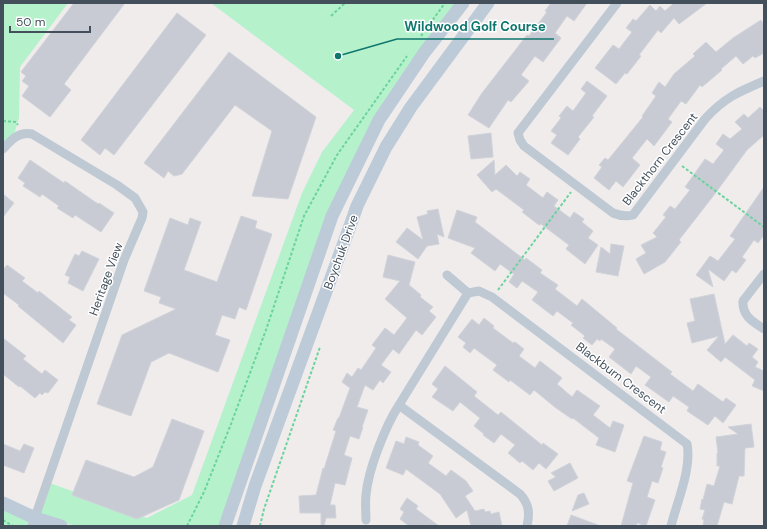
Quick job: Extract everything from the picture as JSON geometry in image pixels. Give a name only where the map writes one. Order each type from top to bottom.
[{"type":"main road","name":"Boychuk Drive","points":[[224,524],[332,216],[378,120],[424,53],[462,3]]},
{"type":"main road","name":"Boychuk Drive","points":[[243,526],[255,486],[358,206],[386,147],[411,107],[488,3]]},
{"type":"main road","points":[[3,503],[33,522],[61,526]]},
{"type":"street","name":"Blackthorn Crescent","points":[[617,3],[518,133],[524,146],[613,213],[626,217],[633,215],[714,109],[735,94],[764,81]]},
{"type":"street","name":"Heritage View","points":[[3,149],[13,138],[26,132],[32,134],[135,198],[143,212],[142,218],[124,260],[33,522]]},
{"type":"street","points":[[764,274],[743,301],[742,307],[748,318],[764,329]]},
{"type":"street","points":[[366,520],[366,493],[372,470],[390,420],[468,293],[448,275]]},
{"type":"street","name":"Blackburn Crescent","points":[[468,293],[479,291],[492,297],[688,444],[688,466],[671,526]]},
{"type":"street","points":[[399,406],[520,494],[526,501],[529,509],[527,526]]},
{"type":"path","points":[[331,16],[345,3]]},
{"type":"path","points":[[419,39],[445,3]]},
{"type":"path","points":[[187,526],[204,492],[231,424],[266,330],[304,216],[337,155],[410,51]]},
{"type":"path","points":[[3,121],[16,122]]},
{"type":"path","points":[[682,166],[764,227]]},
{"type":"path","points":[[492,297],[571,192]]},
{"type":"path","points":[[260,526],[264,509],[320,345]]},
{"type":"path","points":[[3,520],[13,526]]},
{"type":"green space","points":[[3,3],[68,3],[20,67],[19,118],[13,138],[3,149]]},
{"type":"green space","points":[[211,3],[467,3],[379,120],[332,216],[220,526],[78,526],[37,518],[53,526],[3,526],[3,503],[35,518],[47,482],[147,518],[192,495],[302,193],[322,152],[354,110]]},
{"type":"building","points":[[74,3],[125,3],[64,84],[71,90],[50,117],[22,96],[29,86],[22,81],[26,76],[21,72]]},
{"type":"building","points":[[551,3],[587,3],[574,21],[567,16],[555,33],[561,38],[543,62],[535,56],[521,75],[529,81],[511,102],[508,100],[489,128],[468,115],[482,93],[527,35],[529,36],[547,12],[545,11]]},
{"type":"building","points":[[674,3],[707,3],[679,24],[674,18],[661,33],[658,30],[627,74],[625,73],[616,84],[595,68],[613,45],[619,49],[632,32],[626,28],[633,19],[636,21],[650,5],[656,11],[660,6],[665,11]]},
{"type":"building","points":[[177,13],[206,35],[114,155],[105,148],[100,155],[81,140]]},
{"type":"building","points":[[761,20],[764,24],[764,53],[755,58],[753,56],[743,64],[736,56],[702,87],[700,85],[686,104],[681,101],[668,119],[672,122],[654,146],[647,139],[632,158],[640,165],[623,187],[616,181],[609,190],[594,178],[602,167],[599,165],[605,158],[608,160],[643,117],[642,116],[656,96],[652,93],[659,82],[665,87],[674,74],[695,56],[693,54],[706,42],[716,52],[733,38]]},
{"type":"building","points":[[229,52],[316,117],[288,199],[252,196],[272,131],[235,105],[182,174],[174,176],[168,171],[164,178],[144,163]]},
{"type":"building","points":[[587,81],[607,96],[592,116],[594,117],[578,137],[580,139],[568,155],[551,143],[557,135],[551,131],[561,118],[559,116],[567,106],[573,111],[586,93],[581,89]]},
{"type":"building","points":[[760,107],[764,111],[764,135],[747,150],[679,240],[681,242],[665,262],[644,274],[636,259],[646,253],[641,245],[657,237],[653,233],[666,217],[663,215],[670,206],[675,209],[690,190],[685,187],[705,159],[713,164],[724,150],[716,144],[723,134],[730,139],[742,129],[735,122],[744,114],[748,118]]},
{"type":"building","points":[[491,133],[493,157],[471,159],[468,136]]},
{"type":"building","points":[[30,160],[64,183],[65,181],[98,204],[99,203],[114,213],[101,232],[75,215],[73,218],[57,208],[59,206],[42,194],[40,197],[23,186],[25,183],[18,178]]},
{"type":"building","points":[[494,160],[495,175],[506,165],[517,176],[520,172],[530,179],[526,185],[543,198],[547,192],[558,200],[554,206],[570,218],[574,212],[584,219],[582,222],[593,231],[588,238],[598,245],[585,264],[566,249],[569,245],[522,212],[524,210],[496,189],[492,192],[477,175]]},
{"type":"building","points":[[764,187],[764,235],[758,243],[754,240],[742,257],[746,260],[736,273],[732,270],[724,281],[708,269],[713,287],[696,275],[710,256],[718,261],[735,239],[730,236]]},
{"type":"building","points":[[3,194],[14,203],[3,217]]},
{"type":"building","points":[[438,209],[444,237],[437,234],[439,244],[427,246],[418,259],[396,242],[407,228],[423,240],[417,217],[428,214],[427,211]]},
{"type":"building","points":[[457,210],[477,217],[475,222],[525,260],[526,258],[542,270],[540,273],[558,285],[555,289],[577,306],[582,299],[617,328],[616,329],[672,372],[670,374],[693,391],[698,384],[723,402],[726,398],[736,405],[723,423],[715,416],[708,425],[687,411],[689,407],[673,396],[669,402],[645,385],[651,377],[636,366],[631,374],[609,357],[615,349],[601,339],[600,341],[597,339],[592,345],[583,338],[585,336],[571,325],[573,323],[557,311],[553,316],[532,300],[538,292],[522,281],[517,288],[509,282],[514,274],[500,264],[495,271],[471,253],[475,248],[448,238]]},
{"type":"building","points":[[241,216],[257,221],[255,228],[272,234],[246,310],[239,307],[235,319],[222,315],[215,335],[230,340],[218,372],[169,353],[151,362],[131,416],[97,404],[122,335],[176,309],[159,303],[161,297],[144,291],[170,218],[188,225],[190,218],[201,222],[184,270],[217,282]]},
{"type":"building","points":[[611,244],[624,246],[618,276],[596,272],[601,247],[610,254]]},
{"type":"building","points":[[82,251],[99,259],[83,291],[68,283],[70,277],[65,275],[75,254],[79,256]]},
{"type":"building","points":[[388,255],[415,262],[409,285],[421,295],[420,297],[433,307],[429,311],[436,317],[422,335],[416,330],[399,354],[393,349],[381,365],[391,372],[383,383],[380,380],[373,390],[365,385],[357,407],[368,410],[359,439],[350,436],[344,455],[352,458],[345,485],[335,483],[330,505],[335,505],[336,518],[326,518],[324,526],[321,526],[321,513],[300,513],[299,496],[316,495],[323,468],[324,469],[336,431],[333,430],[350,388],[342,382],[347,373],[352,377],[358,368],[361,370],[376,348],[372,345],[385,328],[394,335],[407,318],[385,299],[400,281],[383,277]]},
{"type":"building","points":[[7,265],[25,278],[22,281],[38,293],[39,291],[72,317],[69,320],[76,325],[63,343],[3,293],[3,270]]},
{"type":"building","points":[[714,294],[725,344],[733,335],[747,346],[749,343],[758,349],[752,357],[758,362],[755,367],[764,371],[764,391],[752,386],[755,380],[725,357],[721,362],[707,350],[719,336],[692,343],[687,323],[695,321],[690,299]]},
{"type":"building","points":[[484,318],[494,326],[493,328],[513,343],[515,342],[524,349],[519,356],[535,368],[540,361],[562,378],[557,384],[572,397],[577,390],[600,406],[593,415],[610,428],[613,421],[624,425],[615,452],[596,445],[599,438],[573,418],[572,419],[556,408],[534,390],[530,395],[510,380],[509,382],[493,370],[497,365],[474,348],[470,353],[463,347],[466,343],[458,337],[472,319],[479,325]]},
{"type":"building","points":[[3,338],[26,356],[23,359],[42,374],[45,370],[58,380],[48,393],[45,392],[42,395],[40,393],[35,398],[3,374]]},
{"type":"building","points":[[445,366],[477,392],[474,396],[498,415],[501,412],[542,445],[543,443],[558,454],[546,469],[539,463],[533,470],[522,461],[520,463],[508,453],[515,445],[501,434],[494,443],[483,435],[484,434],[474,426],[480,418],[460,402],[453,411],[432,397],[438,389],[432,384]]},
{"type":"building","points":[[172,419],[204,431],[179,500],[137,519],[72,495],[86,460],[134,477],[153,467]]},
{"type":"building","points":[[751,424],[754,447],[745,448],[744,476],[739,476],[732,504],[724,502],[717,526],[703,526],[704,520],[702,519],[705,510],[700,509],[702,499],[703,500],[707,484],[714,486],[720,466],[717,466],[718,453],[716,437],[738,434],[728,427]]},
{"type":"building","points":[[644,436],[662,442],[660,450],[666,452],[658,483],[652,481],[647,497],[655,500],[646,526],[637,523],[636,526],[621,526],[633,483],[627,481]]},
{"type":"building","points":[[406,437],[419,442],[418,445],[433,456],[428,463],[446,476],[451,470],[466,481],[473,491],[465,496],[475,511],[484,509],[485,512],[490,511],[491,514],[499,512],[502,526],[471,526],[467,510],[456,518],[440,494],[406,469],[403,475],[386,468],[396,441],[404,444]]},
{"type":"building","points":[[3,444],[20,451],[24,444],[34,448],[24,473],[3,465]]},
{"type":"building","points":[[570,463],[578,478],[554,491],[548,481],[556,477],[551,473]]},
{"type":"building","points":[[584,493],[589,504],[572,511],[578,495]]},
{"type":"building","points":[[407,498],[418,506],[416,509],[439,526],[409,526],[400,519],[404,512],[400,509]]},
{"type":"building","points":[[571,515],[598,525],[598,526],[567,526]]},
{"type":"place","name":"Wildwood Golf Course","points":[[338,56]]}]
